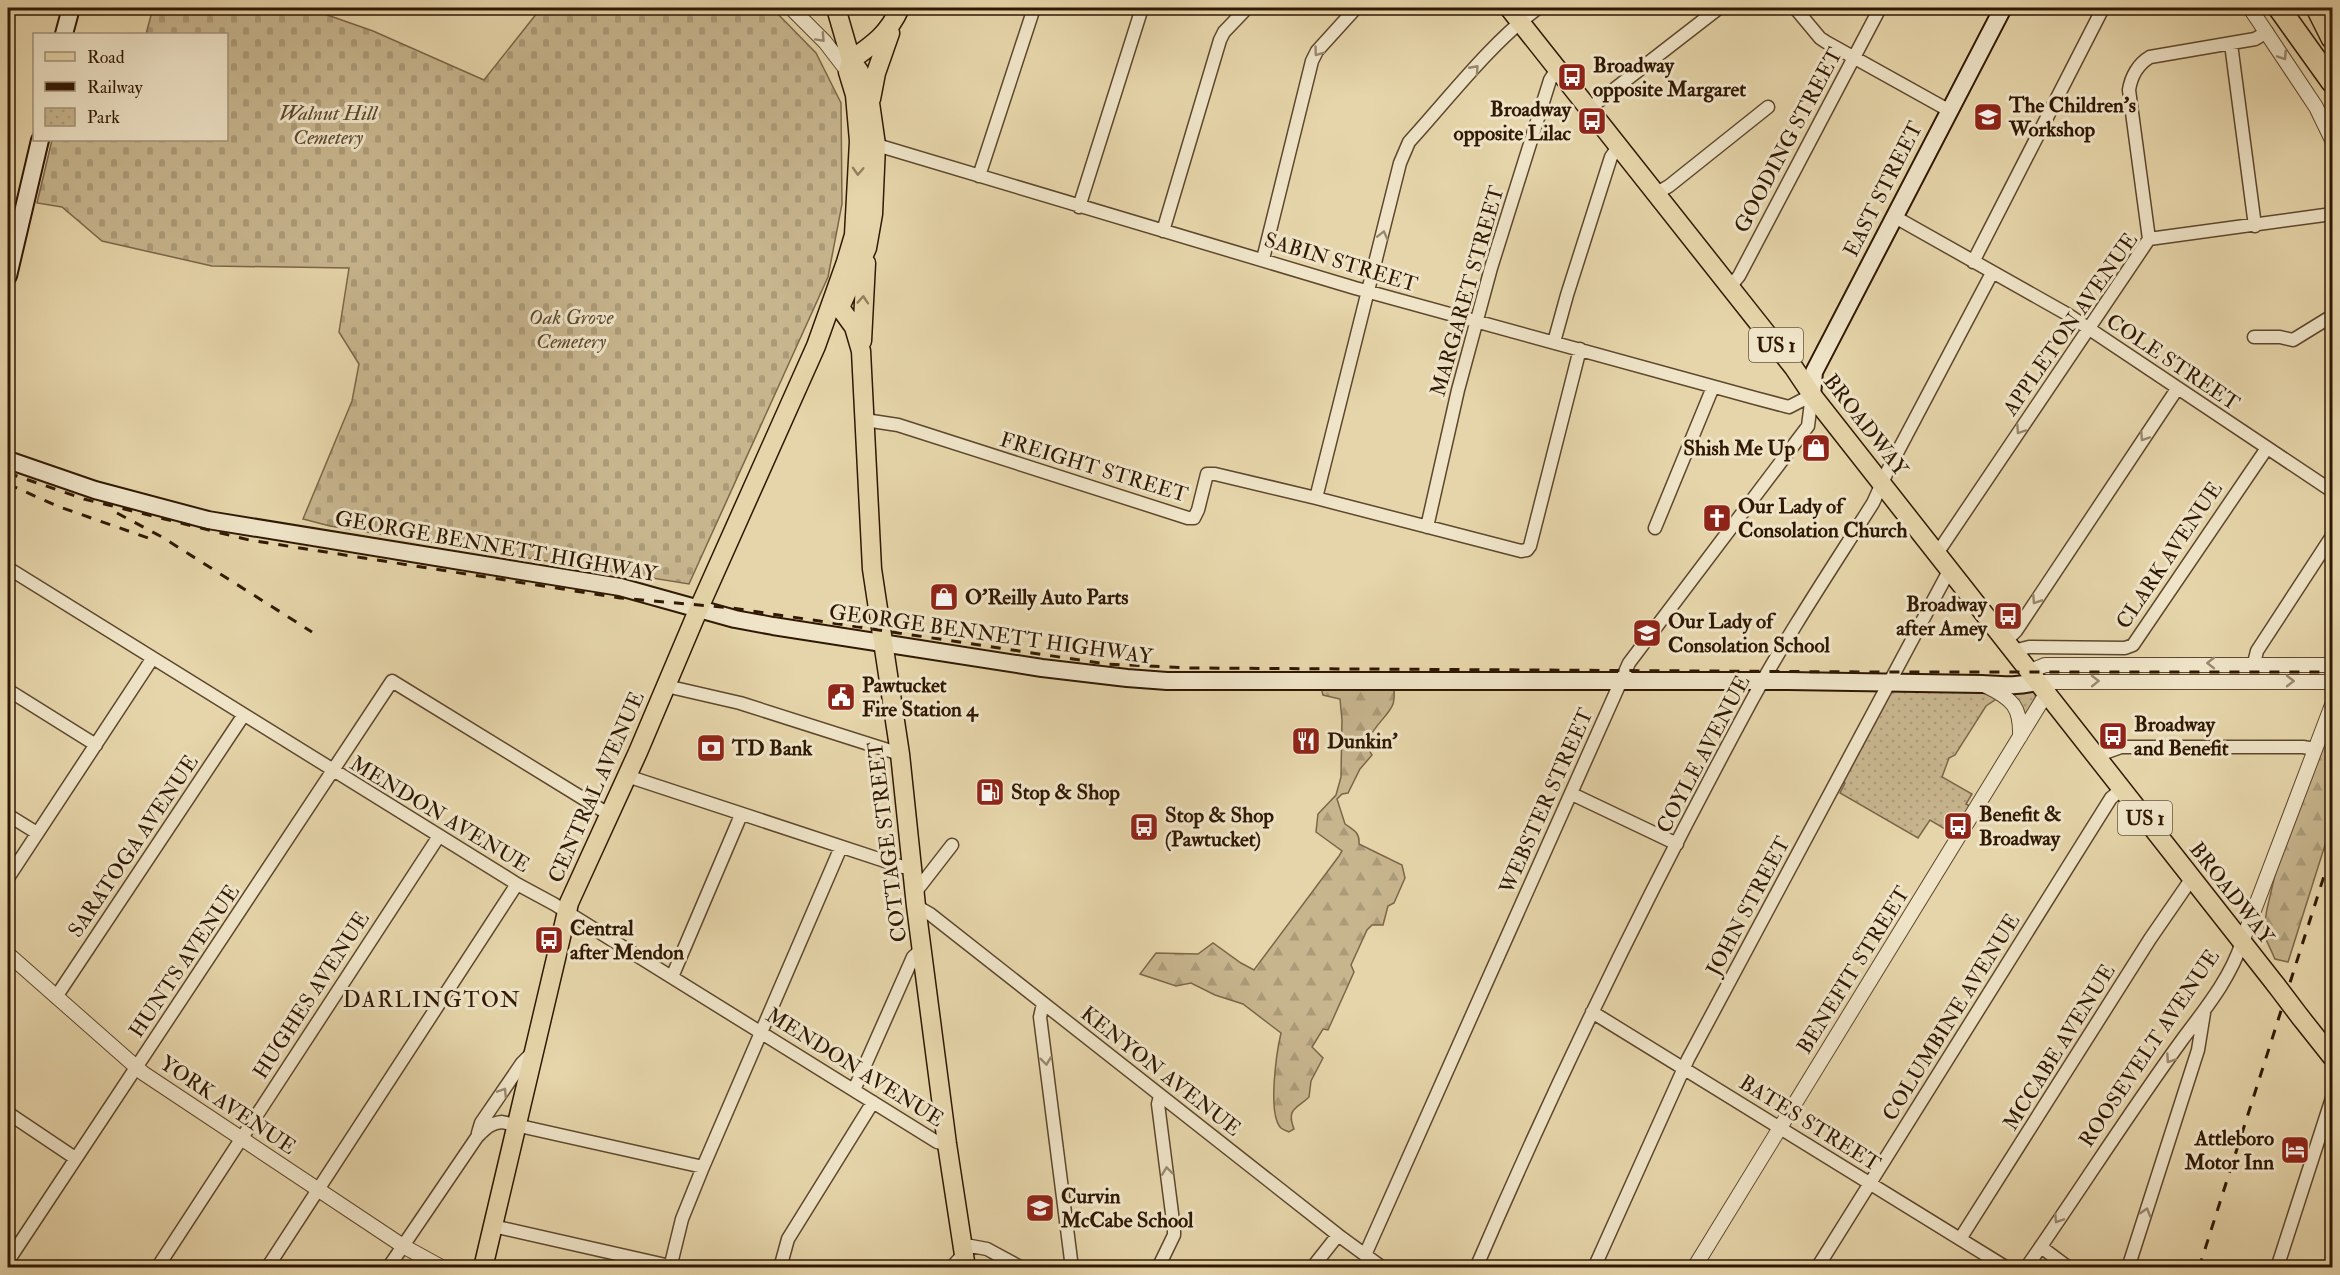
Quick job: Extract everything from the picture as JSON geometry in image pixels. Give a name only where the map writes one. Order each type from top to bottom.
[{"type":"highway","points":[[2278,8],[2332,82]]},
{"type":"highway","points":[[2317,8],[2332,38]]},
{"type":"main road","points":[[64,33],[71,8]]},
{"type":"main road","points":[[836,8],[850,66],[860,71],[870,103]]},
{"type":"main road","name":"EAST STREET","points":[[1812,394],[1814,372],[2003,8]]},
{"type":"main road","points":[[850,66],[878,42],[896,15]]},
{"type":"main road","points":[[870,103],[876,73],[896,15]]},
{"type":"main road","name":"BROADWAY","points":[[1514,15],[1794,368],[2037,683],[2332,1058]]},
{"type":"main road","name":"CENTRAL AVENUE","points":[[483,1268],[566,912],[576,885],[610,815],[816,346],[836,303],[867,248],[873,214],[868,143],[855,96],[850,66]]},
{"type":"main road","name":"CENTRAL AVENUE","points":[[836,303],[854,235],[868,143],[870,103]]},
{"type":"main road","points":[[8,276],[11,242],[40,141]]},
{"type":"main road","points":[[861,351],[867,248]]},
{"type":"main road","name":"COTTAGE STREET","points":[[836,303],[854,327],[861,351],[872,569],[900,754],[915,900],[947,1144],[965,1260]]},
{"type":"main road","name":"GEORGE BENNETT HIGHWAY","points":[[8,460],[95,490],[208,520],[589,581],[643,592],[735,619],[882,644],[1097,675],[1167,681],[1763,681],[1985,684],[2002,678],[2037,683]]},
{"type":"street","points":[[791,8],[850,66]]},
{"type":"street","points":[[979,176],[1034,8]]},
{"type":"street","points":[[1079,207],[1142,8]]},
{"type":"street","points":[[1163,231],[1220,40],[1224,32],[1247,8]]},
{"type":"street","points":[[1263,259],[1312,61],[1317,51],[1356,8]]},
{"type":"street","points":[[1316,498],[1400,163],[1409,142],[1514,15],[1538,8]]},
{"type":"street","points":[[1590,108],[1719,8]]},
{"type":"street","points":[[1795,8],[1820,39],[1950,111]]},
{"type":"street","name":"GOODING STREET","points":[[1729,288],[1738,276],[1880,8]]},
{"type":"street","points":[[1973,262],[2103,8]]},
{"type":"street","points":[[2250,8],[2316,107],[2332,140]]},
{"type":"street","points":[[2149,239],[2129,90],[2136,71],[2143,61],[2150,57],[2255,39],[2267,32]]},
{"type":"street","points":[[2231,44],[2255,226]]},
{"type":"street","name":"MARGARET STREET","points":[[1427,527],[1476,322],[1525,158],[1550,80],[1557,69]]},
{"type":"street","points":[[1654,194],[1669,186],[1768,107]]},
{"type":"street","name":"SABIN STREET","points":[[868,143],[1368,291],[1713,387],[1789,407],[1812,394]]},
{"type":"street","points":[[1554,342],[1611,157],[1618,147]]},
{"type":"street","name":"APPLETON AVENUE","points":[[1938,552],[2149,239],[2332,214]]},
{"type":"street","name":"COLE STREET","points":[[1895,217],[2067,314],[2332,491]]},
{"type":"street","name":"COYLE AVENUE","points":[[1476,1268],[1592,1012],[1677,844],[1763,681],[1873,503],[1992,273]]},
{"type":"street","points":[[2254,337],[2280,337],[2293,340],[2332,316]]},
{"type":"street","name":"FREIGHT STREET","points":[[865,420],[898,425],[1188,518],[1194,518],[1198,510],[1208,474],[1215,474],[1521,551],[1527,550],[1541,507],[1580,350]]},
{"type":"street","points":[[1655,528],[1713,387]]},
{"type":"street","points":[[2009,646],[2016,631],[2177,388]]},
{"type":"street","name":"WEBSTER STREET","points":[[1365,1255],[1629,663],[1808,426],[1812,394]]},
{"type":"street","name":"CLARK AVENUE","points":[[2009,646],[2125,648],[2133,645],[2266,448]]},
{"type":"street","points":[[2254,663],[2257,651],[2332,536]]},
{"type":"street","name":"MENDON AVENUE","points":[[8,568],[243,716],[672,977],[937,1142],[947,1144]]},
{"type":"street","name":"JOHN STREET","points":[[1594,1268],[1683,1068],[1950,568]]},
{"type":"street","points":[[8,878],[152,659]]},
{"type":"street","name":"GEORGE BENNETT HIGHWAY","points":[[2332,664],[2045,665],[2037,683],[2332,682]]},
{"type":"street","name":"HUNTS AVENUE","points":[[8,1261],[392,681],[610,815]]},
{"type":"street","name":"BENEFIT STREET","points":[[1694,1268],[2020,739],[2037,683]]},
{"type":"street","points":[[1985,684],[2005,696],[2017,708],[2021,724],[2020,739]]},
{"type":"street","points":[[666,686],[740,703],[900,754]]},
{"type":"street","points":[[8,690],[96,745]]},
{"type":"street","name":"ROOSEVELT AVENUE","points":[[2026,1268],[2078,1189],[2204,1012],[2237,958],[2332,705]]},
{"type":"street","name":"SARATOGA AVENUE","points":[[56,997],[243,716]]},
{"type":"street","points":[[2096,756],[2121,747],[2303,747],[2315,749]]},
{"type":"street","points":[[627,776],[903,867],[911,867]]},
{"type":"street","name":"COLUMBINE AVENUE","points":[[1817,1268],[2111,798],[2122,789]]},
{"type":"street","points":[[1572,794],[1677,844]]},
{"type":"street","points":[[8,815],[37,833]]},
{"type":"street","points":[[672,977],[741,815]]},
{"type":"street","name":"HUGHES AVENUE","points":[[157,1268],[439,836]]},
{"type":"street","points":[[915,900],[952,845]]},
{"type":"street","points":[[493,1226],[670,1267],[682,1219],[703,1167],[842,847]]},
{"type":"street","name":"MCCABE AVENUE","points":[[1960,1239],[2150,939],[2192,878]]},
{"type":"street","points":[[267,1268],[517,884]]},
{"type":"street","name":"KENYON AVENUE","points":[[915,900],[1160,1096],[1383,1268]]},
{"type":"street","points":[[854,1090],[913,957],[922,949]]},
{"type":"street","name":"YORK AVENUE","points":[[8,954],[136,1067],[317,1190],[403,1246],[443,1268]]},
{"type":"street","points":[[1043,1004],[1040,1017],[1072,1268]]},
{"type":"street","name":"BATES STREET","points":[[1592,1012],[2007,1268]]},
{"type":"street","points":[[2128,1268],[2198,1050],[2204,1012]]},
{"type":"street","points":[[477,1137],[482,1124],[522,1063],[534,1050]]},
{"type":"street","points":[[1158,1268],[1174,1235],[1158,1104],[1160,1096]]},
{"type":"street","points":[[2277,1268],[2332,1098]]},
{"type":"street","points":[[780,1268],[788,1239],[873,1102]]},
{"type":"street","points":[[8,1113],[75,1158]]},
{"type":"street","points":[[388,1268],[477,1137],[488,1126],[495,1123],[703,1167]]},
{"type":"street","points":[[1312,1268],[1338,1235]]},
{"type":"street","points":[[951,1268],[965,1260],[971,1246],[987,1249],[1022,1268]]},
{"type":"street","points":[[2041,1247],[2069,1268]]},
{"type":"green space","name":"Oak Grove Cemetery","points":[[153,8],[317,8],[316,11],[373,31],[484,80],[541,8],[772,8],[816,53],[841,103],[842,204],[828,277],[689,584],[330,526],[303,519],[352,401],[359,364],[339,332],[349,268],[212,266],[102,241],[62,207],[37,203],[52,141],[228,141],[228,33],[146,33]]},
{"type":"green space","points":[[2025,679],[2036,695],[2023,729],[2018,717],[2001,696],[1986,706],[1955,755],[1949,758],[1942,777],[1972,794],[1966,804],[1973,808],[1961,826],[1955,823],[1950,832],[1930,820],[1918,838],[1840,793],[1845,783],[1835,777],[1879,689]]},
{"type":"green space","points":[[1319,680],[1394,684],[1393,704],[1371,734],[1369,748],[1372,755],[1360,769],[1348,793],[1342,794],[1337,799],[1345,824],[1357,834],[1359,844],[1402,865],[1405,878],[1394,903],[1388,906],[1383,925],[1372,925],[1367,930],[1351,965],[1354,972],[1328,1030],[1323,1029],[1312,1047],[1323,1058],[1311,1081],[1309,1097],[1292,1113],[1294,1129],[1289,1132],[1281,1128],[1275,1110],[1274,1082],[1281,1033],[1243,1004],[1215,995],[1191,983],[1176,986],[1140,974],[1156,953],[1198,954],[1213,943],[1254,970],[1339,856],[1342,851],[1316,832],[1318,814],[1336,795],[1341,777],[1340,699],[1323,695]]},
{"type":"green space","points":[[2332,699],[2332,823],[2288,962],[2275,959],[2265,937],[2267,909],[2291,806]]},
{"type":"railway","points":[[8,473],[84,499],[249,540],[620,598],[732,608],[1106,664],[1190,668],[2332,672]]},
{"type":"railway","points":[[8,484],[57,506],[154,540]]},
{"type":"railway","points":[[117,513],[162,537],[312,632]]},
{"type":"railway","points":[[2199,1268],[2332,851]]},
{"type":"place","name":"Broadway opposite Margaret","points":[[1572,77]]},
{"type":"place","name":"The Children’s Workshop","points":[[1988,117]]},
{"type":"place","name":"Broadway opposite Lilac","points":[[1592,121]]},
{"type":"place","name":"Shish Me Up","points":[[1816,448]]},
{"type":"place","name":"Our Lady of Consolation Church","points":[[1717,518]]},
{"type":"place","name":"O'Reilly Auto Parts","points":[[944,597]]},
{"type":"place","name":"Broadway after Amey","points":[[2008,616]]},
{"type":"place","name":"Our Lady of Consolation School","points":[[1647,633]]},
{"type":"place","name":"Pawtucket Fire Station 4","points":[[841,697]]},
{"type":"place","name":"Broadway and Benefit","points":[[2113,736]]},
{"type":"place","name":"Dunkin'","points":[[1306,741]]},
{"type":"place","name":"TD Bank","points":[[711,748]]},
{"type":"place","name":"Stop & Shop","points":[[990,792]]},
{"type":"place","name":"Benefit & Broadway","points":[[1958,826]]},
{"type":"place","name":"Stop & Shop (Pawtucket)","points":[[1144,827]]},
{"type":"place","name":"Central after Mendon","points":[[549,940]]},
{"type":"place","name":"Attleboro Motor Inn","points":[[2295,1150]]},
{"type":"place","name":"Curvin McCabe School","points":[[1040,1208]]},
{"type":"district","name":"DARLINGTON","points":[[432,999]]},
{"type":"park label","name":"Walnut Hill Cemetery","points":[[328,125]]}]
